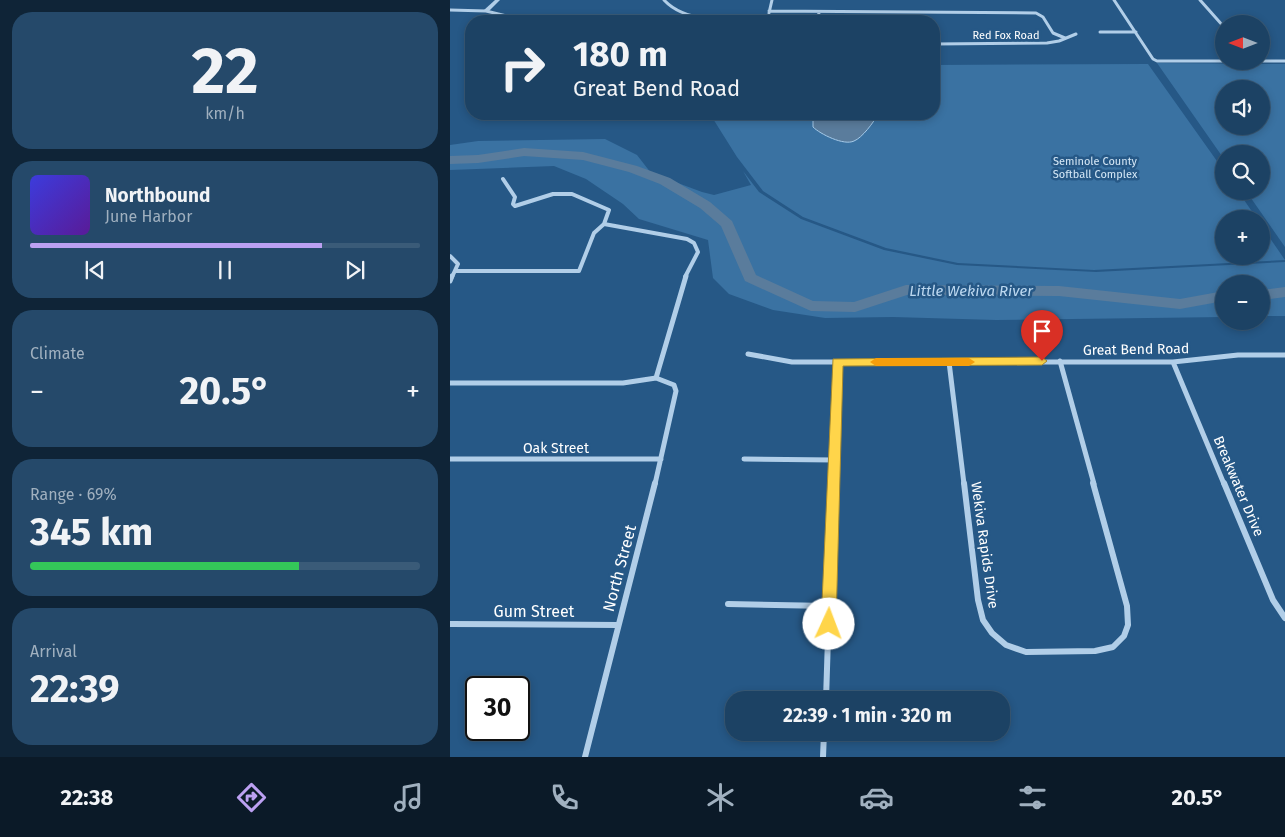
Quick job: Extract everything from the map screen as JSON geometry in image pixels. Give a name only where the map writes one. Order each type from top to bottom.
[{"type":"street","points":[[486,11],[498,0]]},
{"type":"street","points":[[664,0],[666,4],[677,10],[692,15]]},
{"type":"street","points":[[768,15],[772,0]]},
{"type":"street","points":[[1114,0],[1152,60],[1215,61]]},
{"type":"street","points":[[1200,0],[1215,17]]},
{"type":"street","points":[[450,10],[486,11],[503,15]]},
{"type":"street","points":[[769,11],[1036,13],[1043,17],[1053,33],[1065,38]]},
{"type":"street","points":[[1100,32],[1136,32]]},
{"type":"street","name":"Red Fox Road","points":[[940,44],[1048,44],[1076,34]]},
{"type":"street","points":[[1270,61],[1285,61]]},
{"type":"street","points":[[455,271],[579,270],[594,233],[604,224],[608,210],[572,194],[553,194],[515,206],[513,204],[515,197],[503,179]]},
{"type":"street","points":[[450,383],[623,383],[656,378],[683,281],[698,252],[697,246],[687,239],[604,224]]},
{"type":"street","points":[[450,256],[458,264],[450,281]]},
{"type":"street","name":"Great Bend Road","points":[[748,354],[792,362],[1173,362],[1238,354],[1285,355]]},
{"type":"street","name":"Wekiva Rapids Drive","points":[[949,362],[978,600],[983,620],[992,632],[1006,644],[1026,652],[1095,651],[1113,647],[1124,636],[1128,625],[1127,606],[1060,361]]},
{"type":"street","points":[[826,691],[837,362]]},
{"type":"street","name":"Breakwater Drive","points":[[1173,362],[1274,600],[1285,618]]},
{"type":"street","name":"North Street","points":[[585,757],[661,459],[676,391],[674,385],[656,378]]},
{"type":"street","name":"Oak Street","points":[[450,459],[661,459]]},
{"type":"street","points":[[744,460],[834,460]]},
{"type":"street","points":[[728,604],[829,606]]},
{"type":"street","name":"Gum Street","points":[[450,624],[618,625]]},
{"type":"street","points":[[823,757],[824,741]]},
{"type":"green space","points":[[1157,63],[1215,63],[1215,70],[1270,70],[1270,64],[1285,64],[1285,247],[1270,225],[1270,210],[1259,210],[1252,200],[1270,200],[1270,145],[1215,146]]},
{"type":"green space","name":"Seminole County Softball Complex","points":[[1148,64],[1215,158],[1215,200],[1244,200],[1251,210],[1215,210],[1215,264],[1094,270],[958,263],[886,248],[803,217],[763,191],[737,157],[714,120],[940,120],[940,65]]},
{"type":"green space","points":[[605,139],[637,155],[651,173],[714,195],[751,185],[743,171],[759,192],[801,219],[884,250],[957,265],[1096,272],[1228,265],[1270,265],[1270,263],[1285,262],[1285,316],[1270,316],[1270,275],[1215,275],[1215,317],[996,320],[893,317],[825,318],[773,310],[729,294],[713,278],[708,240],[639,219],[623,204],[586,179],[554,166],[450,170],[450,145],[478,141]]},
{"type":"green space","name":"Seminole County Softball Complex","points":[[1270,238],[1285,260],[1270,261]]},
{"type":"shaded area","points":[[813,120],[874,120],[864,133],[850,142],[832,138],[813,127]]},
{"type":"waterway","name":"Little Wekiva River","points":[[450,160],[478,159],[524,152],[583,156],[633,169],[665,181],[705,205],[727,224],[750,278],[811,306],[855,307],[906,290],[1059,291],[1180,304],[1215,298]]},
{"type":"waterway","name":"Little Wekiva River","points":[[1270,294],[1285,292]]},
{"type":"slow traffic","points":[[876,362],[969,362]]},
{"type":"route","points":[[829,624],[837,362],[1042,361]]}]
